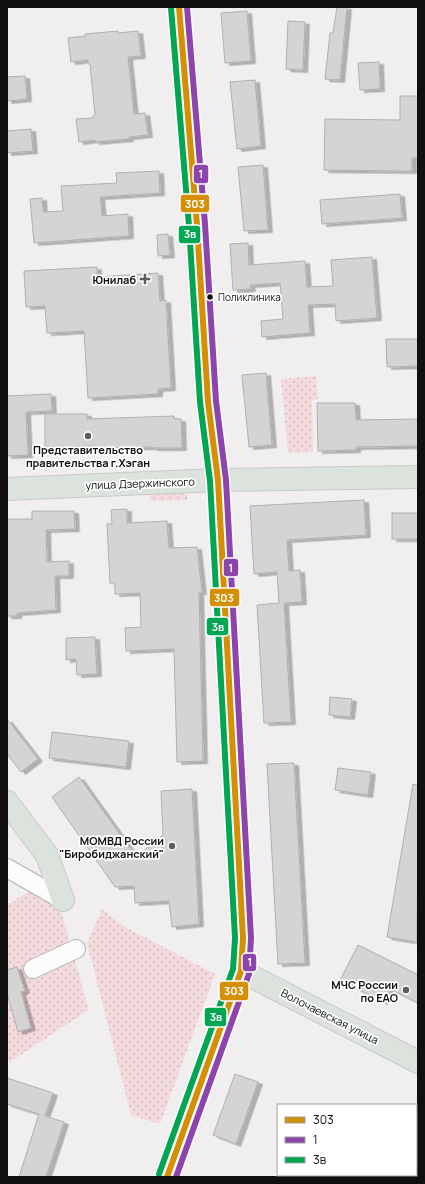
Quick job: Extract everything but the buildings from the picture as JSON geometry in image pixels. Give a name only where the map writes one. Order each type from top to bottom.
[{"type":"main road","points":[[167,1177],[241,971],[242,915],[218,480],[208,402],[197,225],[179,7]]},
{"type":"main road","name":"улица Дзержинского","points":[[7,490],[218,480],[418,477]]},
{"type":"main road","points":[[7,802],[46,855],[63,900]]},
{"type":"main road","name":"Волочаевская улица","points":[[241,971],[418,1062]]},
{"type":"street","points":[[7,868],[63,900]]},
{"type":"street","points":[[33,969],[76,949]]},
{"type":"shaded area","points":[[316,376],[318,399],[312,400],[313,452],[288,453],[281,379]]},
{"type":"shaded area","points":[[150,491],[187,491],[187,500],[150,501]]},
{"type":"shaded area","points":[[51,876],[89,1010],[10,1062],[7,1057],[7,906]]},
{"type":"shaded area","points":[[102,909],[125,927],[215,974],[160,1124],[131,1115],[87,943]]},
{"type":"transit line","name":"303","points":[[167,1177],[241,971],[243,938],[218,480],[208,402],[197,225],[179,7]]},
{"type":"transit line","name":"1","points":[[176,1177],[249,974],[251,938],[226,480],[216,401],[205,224],[187,7]]},
{"type":"transit line","name":"3в","points":[[159,1174],[233,969],[235,938],[210,481],[200,402],[189,226],[171,8]]},
{"type":"place","name":"Юнилаб","points":[[145,279]]},
{"type":"place","name":"Поликлиника","points":[[210,297]]},
{"type":"place","name":"Представительство правительства г.Хэган","points":[[88,436]]},
{"type":"place","name":"МОМВД России \"Биробиджанский\"","points":[[172,846]]},
{"type":"place","name":"МЧС России по ЕАО","points":[[406,990]]}]
